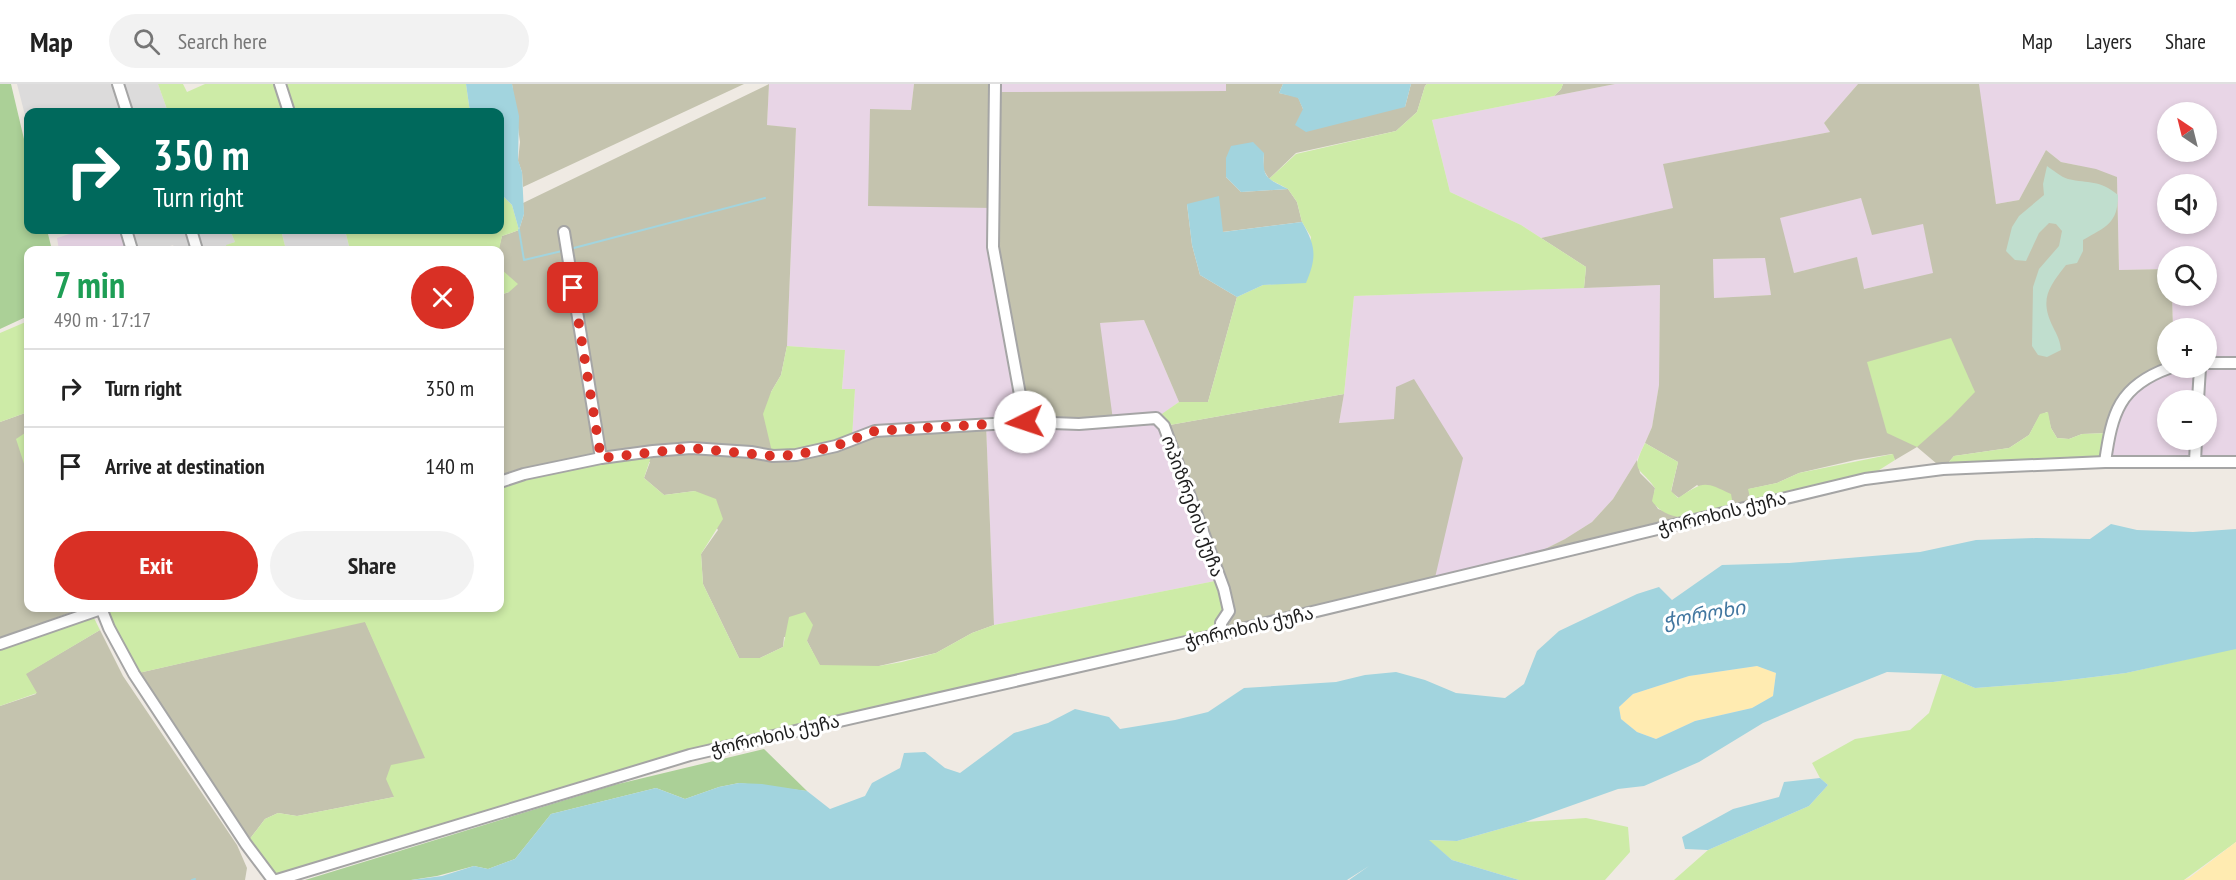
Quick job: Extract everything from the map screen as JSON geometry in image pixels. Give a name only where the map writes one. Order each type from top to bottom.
[{"type":"street","points":[[118,84],[127,108]]},
{"type":"street","points":[[280,84],[288,108]]},
{"type":"street","points":[[995,84],[993,247],[1025,422]]},
{"type":"street","points":[[564,232],[601,458]]},
{"type":"street","points":[[2217,363],[2236,363]]},
{"type":"street","points":[[2106,462],[2110,433],[2126,394],[2137,382],[2157,373]]},
{"type":"street","name":"ოპიზრების ქუჩა","points":[[504,481],[524,474],[601,458],[691,448],[773,456],[796,455],[836,446],[875,431],[1025,422],[1079,424],[1156,418],[1164,426],[1224,589],[1229,610],[1221,623],[1221,634]]},
{"type":"street","points":[[2195,462],[2196,450]]},
{"type":"street","name":"ჭოროხის ქუჩა","points":[[275,880],[690,755],[1221,634],[1865,479],[1943,469],[2106,462],[2236,462]]},
{"type":"street","points":[[0,644],[91,612]]},
{"type":"street","points":[[103,612],[112,636],[134,674],[246,844],[275,880]]},
{"type":"shaded area","points":[[17,84],[116,84],[125,108],[24,108],[24,111]]},
{"type":"shaded area","points":[[123,84],[158,84],[167,108],[129,108]]},
{"type":"shaded area","points":[[512,84],[744,84],[523,187],[522,172],[518,161],[520,142]]},
{"type":"shaded area","points":[[769,84],[914,84],[911,110],[870,109],[992,208],[1100,323],[1144,320],[1179,402],[1157,418],[1220,580],[994,625],[986,425],[852,438],[855,390],[842,390],[845,350],[787,346],[796,129],[767,125]]},
{"type":"shaded area","points":[[769,84],[767,125],[796,128],[787,346],[781,375],[771,392],[852,438],[986,424],[994,625],[972,633],[936,653],[879,666],[820,666],[807,641],[784,637],[783,647],[760,658],[739,658],[703,584],[701,554],[718,530],[695,491],[664,495],[644,478],[650,462],[504,479],[504,294],[509,292],[504,278],[504,246],[499,246],[502,236],[519,230],[524,214],[523,203]]},
{"type":"shaded area","points":[[914,84],[995,84],[995,92],[1226,91],[1226,84],[1283,84],[1279,93],[1298,97],[1303,109],[1405,107],[1411,84],[1427,84],[1417,112],[1396,131],[1296,153],[1269,179],[1263,169],[1264,153],[1226,158],[1226,177],[1241,192],[1288,189],[1297,202],[1302,222],[1222,232],[1187,204],[1192,245],[1200,275],[1237,297],[1208,402],[1179,402],[1144,320],[1100,323],[1113,420],[1025,422],[992,208],[868,206],[870,109],[911,110]]},
{"type":"shaded area","points":[[995,84],[1226,84],[1226,91],[995,92]]},
{"type":"shaded area","points":[[1563,84],[1615,84],[1554,96]]},
{"type":"shaded area","points":[[1615,84],[1858,84],[1824,123],[1830,132],[1664,164],[1674,208],[1541,238],[1521,225],[1450,192],[1432,120]]},
{"type":"shaded area","points":[[1858,84],[1979,84],[1996,204],[2019,200],[2046,150],[2061,162],[2096,169],[2117,177],[2119,270],[2157,269],[2157,306],[2172,306],[2173,318],[2157,318],[2157,373],[2137,382],[2110,433],[2082,434],[2069,439],[2057,438],[2051,428],[2047,412],[2040,415],[2029,435],[2009,448],[1954,456],[1943,469],[1917,447],[1895,460],[1892,454],[1855,460],[1799,473],[1777,483],[1749,489],[1752,506],[1734,511],[1697,485],[1679,498],[1671,492],[1678,462],[1645,443],[1652,427],[1659,385],[1660,285],[1584,288],[1586,267],[1541,238],[1673,208],[1663,164],[1830,132],[1824,123]],"holes":[[[1861,198],[1872,235],[1923,224],[1933,273],[1864,289],[1857,257],[1794,273],[1780,218]],[[1765,258],[1771,295],[1714,298],[1713,259]]]},
{"type":"shaded area","points":[[1978,84],[2236,84],[2236,462],[2105,462],[2126,394],[2157,375],[2157,378],[2217,378],[2217,318],[2173,318],[2172,306],[2217,306],[2217,246],[2157,246],[2157,269],[2119,270],[2117,177],[2061,162],[2046,150],[2019,200],[1996,204]]},
{"type":"shaded area","points":[[2047,166],[2065,178],[2099,184],[2118,195],[2113,219],[2104,228],[2083,240],[2083,251],[2077,263],[2066,265],[2051,287],[2046,301],[2047,309],[2061,350],[2047,357],[2038,355],[2032,346],[2033,287],[2039,269],[2059,246],[2062,231],[2056,224],[2049,223],[2039,233],[2026,261],[2015,260],[2006,251],[2012,227],[2019,216],[2044,195],[2043,184]]},
{"type":"shaded area","points":[[1861,198],[1923,223],[1934,274],[1863,289],[1857,258],[1794,273],[1779,218]]},
{"type":"shaded area","points":[[70,234],[127,234],[131,246],[58,246],[57,238]]},
{"type":"shaded area","points":[[127,234],[232,234],[235,242],[227,246],[131,246]]},
{"type":"shaded area","points":[[282,234],[346,234],[349,246],[285,246]]},
{"type":"shaded area","points":[[1766,258],[1771,295],[1714,298],[1713,259]]},
{"type":"shaded area","points":[[1660,285],[1659,385],[1652,427],[1637,460],[1613,499],[1592,522],[1565,539],[1517,563],[1434,582],[1396,387],[1395,419],[1339,423],[1354,296]]},
{"type":"shaded area","points":[[1414,379],[1463,458],[1434,582],[1221,634],[1229,610],[1164,426],[1344,394],[1339,423],[1394,419],[1396,387]]},
{"type":"shaded area","points":[[24,413],[24,612],[72,612],[0,638],[0,422]]},
{"type":"shaded area","points":[[1637,460],[1640,473],[1655,488],[1653,501],[1658,509],[1684,518],[1517,563],[1565,539],[1592,522],[1613,499]]},
{"type":"shaded area","points":[[365,621],[426,758],[394,797],[297,816],[278,813],[265,819],[246,844],[134,674]]},
{"type":"shaded area","points":[[100,630],[123,676],[237,845],[247,868],[245,880],[0,880],[0,706],[36,694],[25,674]]},
{"type":"green space","points":[[0,84],[11,84],[24,139],[24,234],[48,234],[51,246],[24,246],[24,318],[0,329]]},
{"type":"green space","points":[[158,84],[183,84],[187,92],[205,84],[466,84],[469,108],[167,108]]},
{"type":"green space","points":[[1427,84],[1563,84],[1554,96],[1432,120],[1450,192],[1521,225],[1586,267],[1584,288],[1354,296],[1344,394],[1164,426],[1156,418],[1179,402],[1208,402],[1237,297],[1263,285],[1306,282],[1311,237],[1302,222],[1297,202],[1288,189],[1269,179],[1296,154],[1396,131],[1417,112]]},
{"type":"green space","points":[[504,197],[512,205],[519,230],[502,236],[500,246],[349,246],[346,234],[504,234]]},
{"type":"green space","points":[[232,234],[282,234],[285,246],[226,245],[235,242]]},
{"type":"green space","points":[[504,272],[518,284],[504,294]]},
{"type":"green space","points":[[24,323],[24,413],[0,422],[0,333]]},
{"type":"green space","points":[[1951,338],[1975,392],[1917,447],[1887,433],[1867,362]]},
{"type":"green space","points":[[787,346],[845,350],[842,389],[855,389],[852,438],[773,456],[763,414],[771,392],[781,375]]},
{"type":"green space","points":[[2048,412],[2051,428],[2057,438],[2069,439],[2082,434],[2110,433],[2105,462],[1943,469],[1954,456],[2009,448],[2029,435],[2040,414]]},
{"type":"green space","points":[[24,434],[24,464],[16,439]]},
{"type":"green space","points":[[1645,443],[1678,462],[1671,491],[1678,498],[1698,486],[1714,486],[1731,494],[1734,511],[1690,518],[1669,515],[1660,509],[1652,501],[1655,488],[1637,465]]},
{"type":"green space","points":[[653,451],[644,478],[664,495],[695,491],[716,499],[723,519],[701,554],[703,584],[739,658],[760,658],[783,647],[789,617],[805,612],[813,625],[807,641],[820,665],[879,666],[936,653],[972,633],[994,625],[1220,580],[1229,611],[1221,634],[771,735],[277,880],[246,844],[265,819],[278,813],[297,816],[394,797],[386,779],[391,765],[425,758],[365,622],[134,674],[106,612],[504,612],[504,481]]},
{"type":"green space","points":[[1893,454],[1895,460],[1865,479],[1752,506],[1748,489],[1777,483],[1799,473]]},
{"type":"green space","points":[[93,616],[100,630],[26,674],[37,693],[0,706],[0,650]]},
{"type":"green space","points":[[2236,649],[2236,842],[2184,880],[1674,880],[1708,850],[1809,806],[1828,785],[1820,778],[1812,763],[1855,739],[1910,730],[1929,713],[1942,674],[1975,688],[2053,682],[2126,673]]},
{"type":"green space","points":[[764,749],[807,791],[739,783],[719,787],[685,799],[656,788],[551,814],[515,859],[488,869],[474,866],[411,880],[305,880],[614,785]]},
{"type":"green space","points":[[1586,818],[1628,827],[1630,852],[1605,880],[1519,880],[1452,860],[1428,840],[1457,841],[1525,822]]},
{"type":"sand","points":[[1757,666],[1776,673],[1773,696],[1752,708],[1695,721],[1656,739],[1637,732],[1621,719],[1619,707],[1633,694],[1689,676]]},
{"type":"sand","points":[[2236,842],[2236,880],[2184,880],[2189,878]]},
{"type":"water","points":[[466,84],[512,84],[519,116],[518,160],[522,172],[524,214],[519,230],[512,205],[504,197],[504,108],[469,108]]},
{"type":"water","points":[[1283,84],[1411,84],[1405,107],[1306,132],[1295,125],[1303,109],[1298,98],[1279,93]]},
{"type":"water","points":[[1253,142],[1264,153],[1264,168],[1267,177],[1288,189],[1241,192],[1226,177],[1226,158],[1231,146]]},
{"type":"water","points":[[1219,196],[1223,232],[1302,222],[1310,238],[1313,252],[1312,266],[1306,283],[1263,285],[1237,297],[1200,275],[1192,245],[1187,204]]},
{"type":"water","name":"ჭოროხი","points":[[2111,524],[2137,530],[2193,532],[2236,529],[2236,649],[2126,673],[1975,688],[1942,674],[1887,672],[1763,723],[1699,762],[1644,786],[1618,789],[1525,822],[1457,841],[1429,840],[1452,860],[1519,880],[1349,880],[1369,866],[1347,880],[411,880],[442,876],[474,866],[488,869],[515,859],[551,814],[656,788],[685,799],[719,787],[739,783],[762,784],[807,791],[830,809],[865,796],[872,783],[900,768],[904,753],[925,752],[945,768],[960,773],[1014,733],[1048,723],[1075,709],[1109,717],[1120,729],[1208,712],[1244,688],[1336,682],[1365,675],[1396,672],[1425,680],[1456,693],[1505,698],[1524,684],[1537,651],[1559,631],[1637,594],[1659,587],[1672,600],[1722,565],[1789,563],[1920,552],[1976,540],[2090,539]],"holes":[[[1757,666],[1776,673],[1773,696],[1752,708],[1695,721],[1656,739],[1637,732],[1621,719],[1619,707],[1633,694],[1689,676]]]},
{"type":"water","points":[[1820,778],[1828,785],[1809,806],[1708,850],[1685,849],[1682,837],[1733,809],[1779,797],[1784,782]]},
{"type":"waterway","points":[[570,249],[765,198]]},
{"type":"waterway","points":[[519,230],[524,260],[562,251]]},
{"type":"route","points":[[573,288],[601,458],[691,448],[751,452],[773,456],[796,455],[836,446],[875,431],[1025,422]]}]
